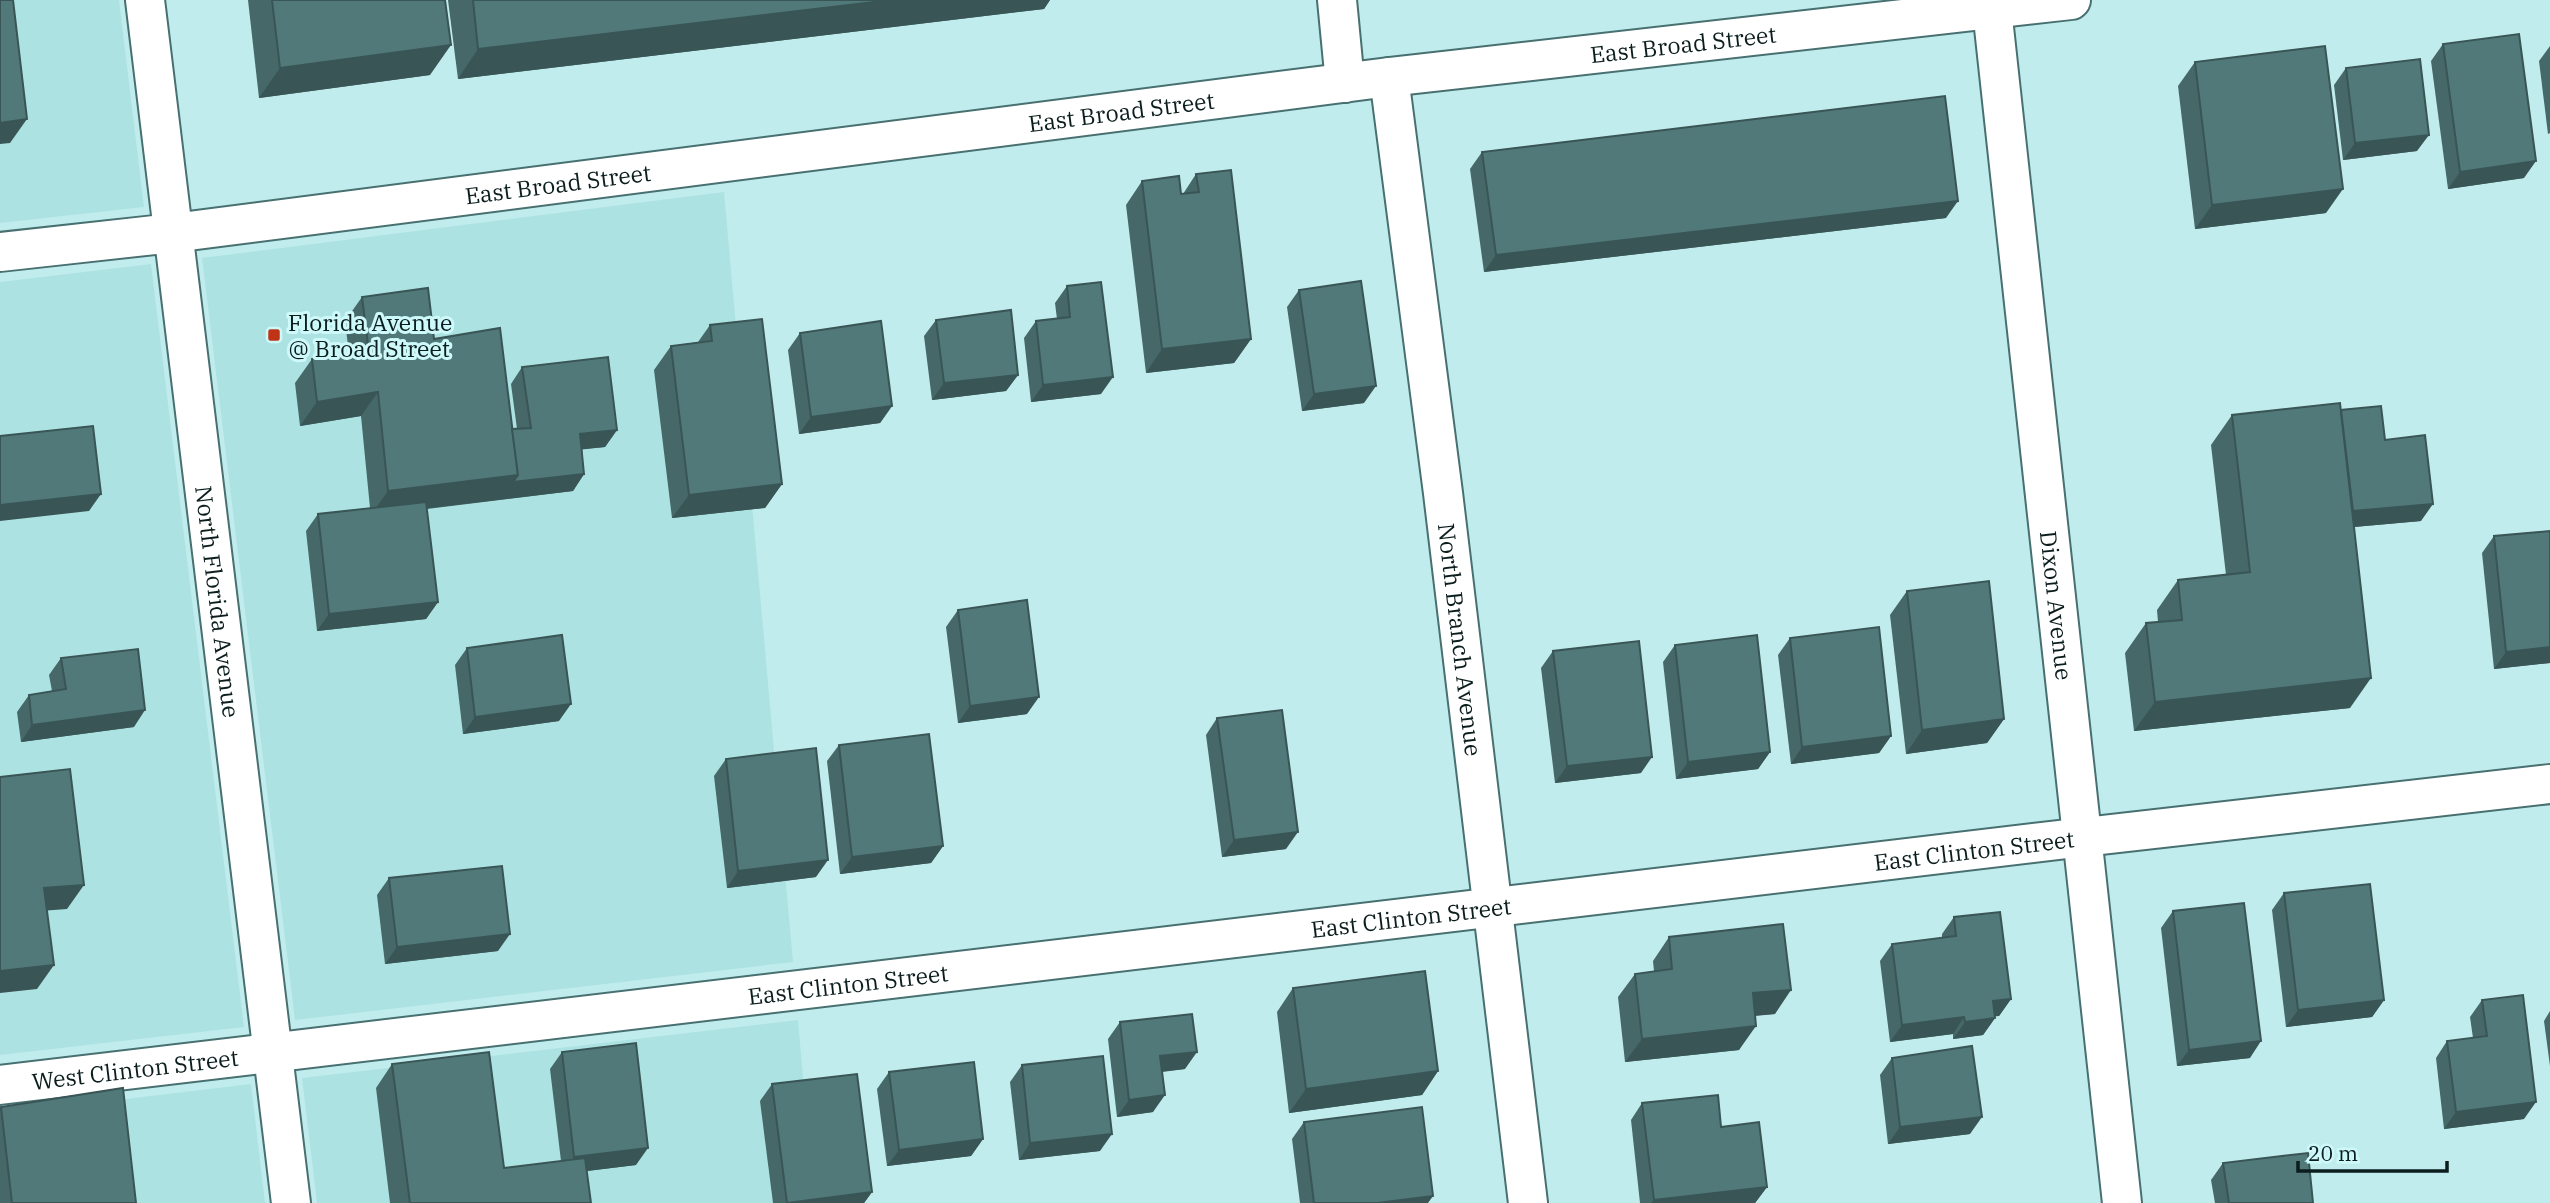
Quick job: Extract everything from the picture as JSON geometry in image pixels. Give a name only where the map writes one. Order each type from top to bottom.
[{"type":"street","name":"North Florida Avenue","points":[[145,0],[292,1203]]},
{"type":"street","points":[[1337,0],[1345,83]]},
{"type":"street","name":"East Broad Street","points":[[0,252],[173,233],[1389,77],[1991,5],[2071,0]]},
{"type":"street","name":"Dixon Avenue","points":[[1991,5],[2122,1203]]},
{"type":"street","name":"North Branch Avenue","points":[[1389,77],[1443,493],[1528,1203]]},
{"type":"street","name":"East Clinton Street","points":[[273,1052],[2550,784]]},
{"type":"street","name":"West Clinton Street","points":[[0,1085],[273,1052]]},
{"type":"shaded area","points":[[0,0],[119,0],[144,207],[0,223]]},
{"type":"shaded area","points":[[724,192],[793,962],[295,1020],[202,258]]},
{"type":"shaded area","points":[[151,264],[244,1027],[0,1055],[0,282]]},
{"type":"shaded area","points":[[798,1020],[814,1203],[317,1203],[302,1078]]},
{"type":"shaded area","points":[[251,1084],[265,1203],[0,1203],[0,1114]]},
{"type":"building","points":[[0,0],[13,0],[27,119],[0,123]]},
{"type":"building","points":[[272,0],[445,0],[451,45],[280,68]]},
{"type":"building","points":[[473,0],[891,0],[478,49]]},
{"type":"building","points":[[2519,34],[2536,161],[2460,172],[2443,44]]},
{"type":"building","points":[[2325,46],[2343,189],[2212,205],[2195,62]]},
{"type":"building","points":[[2420,59],[2429,135],[2355,143],[2346,68]]},
{"type":"building","points":[[1945,96],[1958,201],[1496,255],[1482,152]]},
{"type":"building","points":[[1231,170],[1251,339],[1162,349],[1142,181],[1179,176],[1181,194],[1199,192],[1196,174]]},
{"type":"building","points":[[1361,281],[1376,386],[1314,394],[1299,290]]},
{"type":"building","points":[[1101,282],[1113,377],[1043,385],[1036,321],[1070,317],[1067,286]]},
{"type":"building","points":[[428,288],[434,339],[500,328],[518,475],[388,491],[378,392],[317,402],[312,359],[369,352],[362,297]]},
{"type":"building","points":[[1011,310],[1018,375],[944,383],[936,320]]},
{"type":"building","points":[[762,319],[782,484],[689,495],[671,346],[712,341],[710,325]]},
{"type":"building","points":[[881,321],[892,406],[811,417],[800,333]]},
{"type":"building","points":[[608,357],[617,430],[580,434],[584,474],[513,482],[518,475],[512,429],[531,428],[522,367]]},
{"type":"building","points":[[2340,403],[2371,678],[2155,702],[2146,623],[2182,620],[2178,580],[2250,572],[2232,415]]},
{"type":"building","points":[[2381,406],[2385,440],[2425,435],[2433,504],[2353,511],[2341,410]]},
{"type":"building","points":[[93,426],[101,494],[0,505],[0,436]]},
{"type":"building","points":[[426,502],[438,602],[329,614],[318,514]]},
{"type":"building","points":[[2550,531],[2550,647],[2506,652],[2494,536]]},
{"type":"building","points":[[1989,581],[2004,719],[1922,730],[1907,591]]},
{"type":"building","points":[[1027,600],[1039,697],[970,706],[958,610]]},
{"type":"building","points":[[1879,627],[1891,736],[1802,747],[1790,638]]},
{"type":"building","points":[[562,635],[571,704],[475,717],[467,648]]},
{"type":"building","points":[[1757,635],[1770,752],[1688,762],[1675,645]]},
{"type":"building","points":[[1639,641],[1652,757],[1567,766],[1553,651]]},
{"type":"building","points":[[138,649],[145,710],[32,725],[29,695],[66,689],[61,658]]},
{"type":"building","points":[[1282,710],[1298,832],[1234,840],[1217,718]]},
{"type":"building","points":[[929,734],[943,846],[852,857],[839,745]]},
{"type":"building","points":[[816,748],[828,860],[738,871],[726,759]]},
{"type":"building","points":[[70,769],[84,885],[44,888],[54,965],[0,971],[0,777]]},
{"type":"building","points":[[502,866],[510,934],[397,947],[389,878]]},
{"type":"building","points":[[2370,884],[2384,1000],[2298,1010],[2284,893]]},
{"type":"building","points":[[2244,903],[2261,1041],[2189,1050],[2173,911]]},
{"type":"building","points":[[2000,912],[2011,999],[1993,1001],[1995,1018],[1965,1022],[1964,1017],[1902,1025],[1892,944],[1956,936],[1954,917]]},
{"type":"building","points":[[1783,924],[1791,990],[1753,993],[1756,1026],[1642,1039],[1635,974],[1672,969],[1669,937]]},
{"type":"building","points":[[1425,971],[1438,1071],[1306,1089],[1293,988]]},
{"type":"building","points":[[2523,995],[2536,1102],[2456,1112],[2447,1041],[2487,1036],[2482,1000]]},
{"type":"building","points":[[1192,1014],[1197,1052],[1160,1056],[1165,1095],[1129,1100],[1120,1022]]},
{"type":"building","points":[[636,1043],[648,1148],[574,1157],[562,1052]]},
{"type":"building","points":[[1972,1046],[1982,1117],[1900,1127],[1892,1058]]},
{"type":"building","points":[[489,1052],[504,1168],[585,1158],[591,1203],[410,1203],[392,1064]]},
{"type":"building","points":[[1103,1056],[1112,1134],[1030,1143],[1022,1065]]},
{"type":"building","points":[[974,1062],[983,1139],[899,1150],[889,1072]]},
{"type":"building","points":[[857,1074],[872,1192],[787,1203],[772,1084]]},
{"type":"building","points":[[123,1088],[136,1203],[12,1203],[1,1107]]},
{"type":"building","points":[[1718,1095],[1721,1127],[1759,1122],[1767,1187],[1654,1200],[1642,1103]]},
{"type":"building","points":[[1422,1107],[1433,1196],[1377,1203],[1314,1203],[1304,1122]]},
{"type":"building","points":[[2308,1153],[2313,1203],[2229,1203],[2223,1163]]},
{"type":"place","name":"Florida Avenue @ Broad Street","points":[[274,335]]}]
